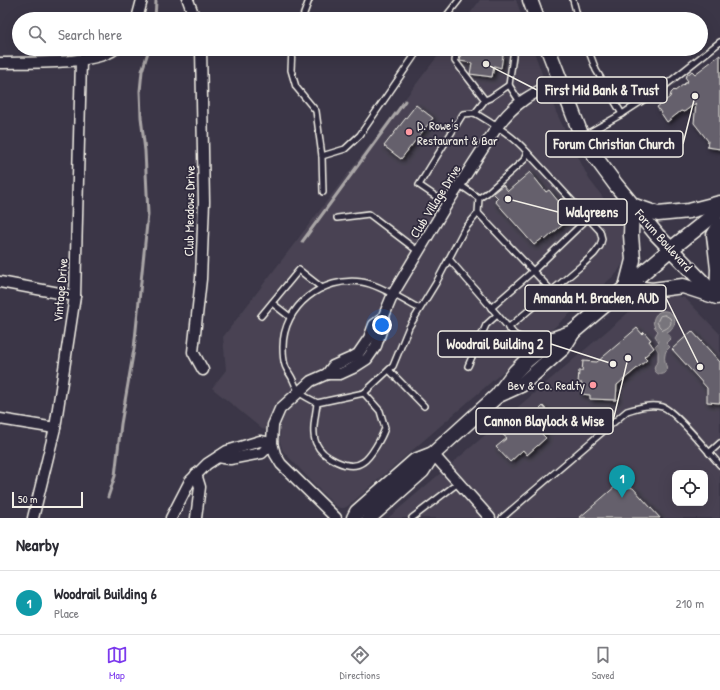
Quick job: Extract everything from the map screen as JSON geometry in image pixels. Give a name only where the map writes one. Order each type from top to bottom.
[{"type":"main road","points":[[530,0],[534,12]]},
{"type":"main road","name":"Forum Boulevard","points":[[551,56],[582,137],[632,205],[718,299]]},
{"type":"main road","points":[[626,287],[632,260],[632,205],[658,214],[689,210],[720,203]]},
{"type":"main road","points":[[497,396],[521,385],[563,348],[573,332],[671,249],[720,210]]},
{"type":"main road","points":[[626,287],[652,290],[683,286],[718,299],[718,269],[714,236],[720,225]]},
{"type":"main road","points":[[369,518],[422,471],[433,454],[497,396],[515,372],[527,360],[552,339],[573,332]]},
{"type":"main road","points":[[354,518],[357,512],[415,461],[433,454]]},
{"type":"street","points":[[139,12],[142,0]]},
{"type":"street","points":[[188,0],[192,12]]},
{"type":"street","points":[[0,63],[81,60],[100,56]]},
{"type":"street","name":"Club Meadows Drive","points":[[202,56],[204,202],[201,279],[193,352],[202,370]]},
{"type":"street","name":"Vintage Drive","points":[[33,518],[55,428],[75,296],[81,60]]},
{"type":"street","name":"Club Village Drive","points":[[336,518],[281,464],[275,454],[272,443],[273,425],[276,416],[280,409],[311,381],[326,374],[340,374],[367,359],[376,346],[381,332],[382,318],[393,294],[420,252],[447,204],[497,127],[506,115],[520,102],[560,80]]},
{"type":"street","points":[[0,282],[75,296]]},
{"type":"street","points":[[0,419],[55,428]]},
{"type":"street","points":[[171,518],[190,481],[207,464],[227,451],[260,441],[272,443]]},
{"type":"street","points":[[433,454],[490,518]]},
{"type":"street","points":[[196,474],[200,487],[196,518]]},
{"type":"lane","points":[[305,12],[309,0]]},
{"type":"lane","points":[[450,12],[459,0]]},
{"type":"lane","points":[[573,0],[576,12]]},
{"type":"lane","points":[[708,52],[720,42]]},
{"type":"lane","points":[[292,56],[291,70],[296,86],[316,111],[322,156],[323,192]]},
{"type":"lane","points":[[322,156],[345,149],[360,135],[415,56]]},
{"type":"lane","points":[[456,56],[455,61],[485,100]]},
{"type":"lane","points":[[513,56],[509,85],[520,102]]},
{"type":"lane","points":[[591,56],[596,70],[622,114]]},
{"type":"lane","points":[[582,137],[622,114],[662,88],[702,56]]},
{"type":"lane","points":[[475,113],[485,100],[509,85]]},
{"type":"lane","points":[[447,204],[419,185],[464,114],[475,113],[497,127],[527,152],[600,231],[602,239],[600,246],[581,266],[508,328]]},
{"type":"lane","points":[[479,198],[487,193],[524,160],[527,152]]},
{"type":"lane","points":[[460,185],[479,198]]},
{"type":"lane","points":[[420,309],[393,294],[364,282],[340,282],[322,288],[308,296],[290,318],[286,326],[283,340],[285,365],[299,392],[317,403],[364,393],[393,366],[409,327],[420,309],[449,258],[464,230],[478,213],[479,198]]},
{"type":"lane","points":[[478,213],[552,291]]},
{"type":"lane","points":[[337,218],[369,214],[420,252]]},
{"type":"lane","points":[[491,308],[588,219]]},
{"type":"lane","points":[[449,258],[515,336],[527,360]]},
{"type":"lane","points":[[261,316],[299,270],[322,288]]},
{"type":"lane","points":[[272,303],[290,318]]},
{"type":"lane","points":[[468,366],[486,325],[497,315]]},
{"type":"lane","points":[[515,336],[532,342],[552,339]]},
{"type":"lane","points":[[389,370],[424,406]]},
{"type":"lane","points":[[317,403],[314,426],[316,443],[326,456],[335,461],[351,465],[363,462],[380,440],[385,428],[380,411],[364,393]]},
{"type":"lane","points":[[502,518],[627,411],[646,405],[665,408],[679,420],[720,465]]},
{"type":"lane","points":[[709,453],[720,443]]},
{"type":"lane","points":[[412,518],[458,483]]},
{"type":"shaded area","points":[[480,0],[516,0],[520,12],[471,12]]},
{"type":"shaded area","points":[[438,56],[536,56],[556,112],[589,179],[621,224],[627,251],[626,258],[617,273],[344,508],[334,505],[283,451],[279,440],[280,432],[262,429],[212,388],[226,370],[223,337]]},
{"type":"shaded area","points":[[672,295],[685,298],[720,334],[720,518],[388,518],[636,306]]},
{"type":"water","points":[[661,311],[666,311],[673,315],[675,322],[674,326],[667,332],[671,338],[666,343],[670,347],[666,351],[665,356],[667,370],[665,373],[660,374],[654,369],[655,364],[658,362],[658,351],[655,346],[659,342],[655,336],[658,331],[654,326],[654,318]]},
{"type":"building","points":[[720,55],[720,149],[707,147],[708,141],[694,123],[696,103],[684,112],[681,111],[667,122],[657,107],[670,97],[674,90],[675,91],[688,81],[685,77],[692,71],[695,74]]},
{"type":"building","points":[[461,56],[503,56],[501,68],[494,66],[492,77],[470,74],[472,63],[460,61]]},
{"type":"building","name":"D. Rowe's Restaurant & Bar","points":[[416,105],[433,118],[401,159],[384,146]]},
{"type":"building","points":[[530,172],[546,192],[549,190],[563,207],[568,208],[567,221],[545,240],[543,238],[534,245],[495,201],[498,198],[493,193],[503,185],[508,191]]},
{"type":"building","points":[[637,328],[642,334],[644,332],[651,340],[649,341],[654,348],[644,357],[647,360],[617,385],[616,400],[590,399],[590,395],[581,394],[582,383],[578,383],[579,371],[582,371],[583,361],[597,362]]},
{"type":"building","points":[[692,331],[720,362],[720,403],[707,402],[707,388],[672,349]]},
{"type":"building","points":[[543,406],[556,421],[542,434],[546,438],[527,455],[523,450],[510,462],[496,447],[507,438],[503,435],[529,412],[533,416]]},
{"type":"building","points":[[617,485],[633,488],[660,518],[579,518]]},
{"type":"waterway","points":[[155,12],[156,1]]},
{"type":"waterway","points":[[108,497],[115,476],[121,424],[134,349],[148,214],[140,91],[142,71],[147,56]]},
{"type":"waterway","points":[[302,242],[405,101]]},
{"type":"place","name":"First Mid Bank & Trust","points":[[486,64]]},
{"type":"place","name":"Forum Christian Church","points":[[695,96]]},
{"type":"place","name":"D. Rowe's Restaurant & Bar","points":[[409,132]]},
{"type":"place","name":"Walgreens","points":[[508,199]]},
{"type":"place","name":"Cannon Blaylock & Wise","points":[[628,358]]},
{"type":"place","name":"Woodrail Building 2","points":[[613,364]]},
{"type":"place","name":"Amanda M. Bracken, AUD","points":[[700,367]]},
{"type":"place","name":"Bev & Co. Realty","points":[[593,385]]},
{"type":"place","name":"Woodrail Building 6","points":[[622,498]]}]
